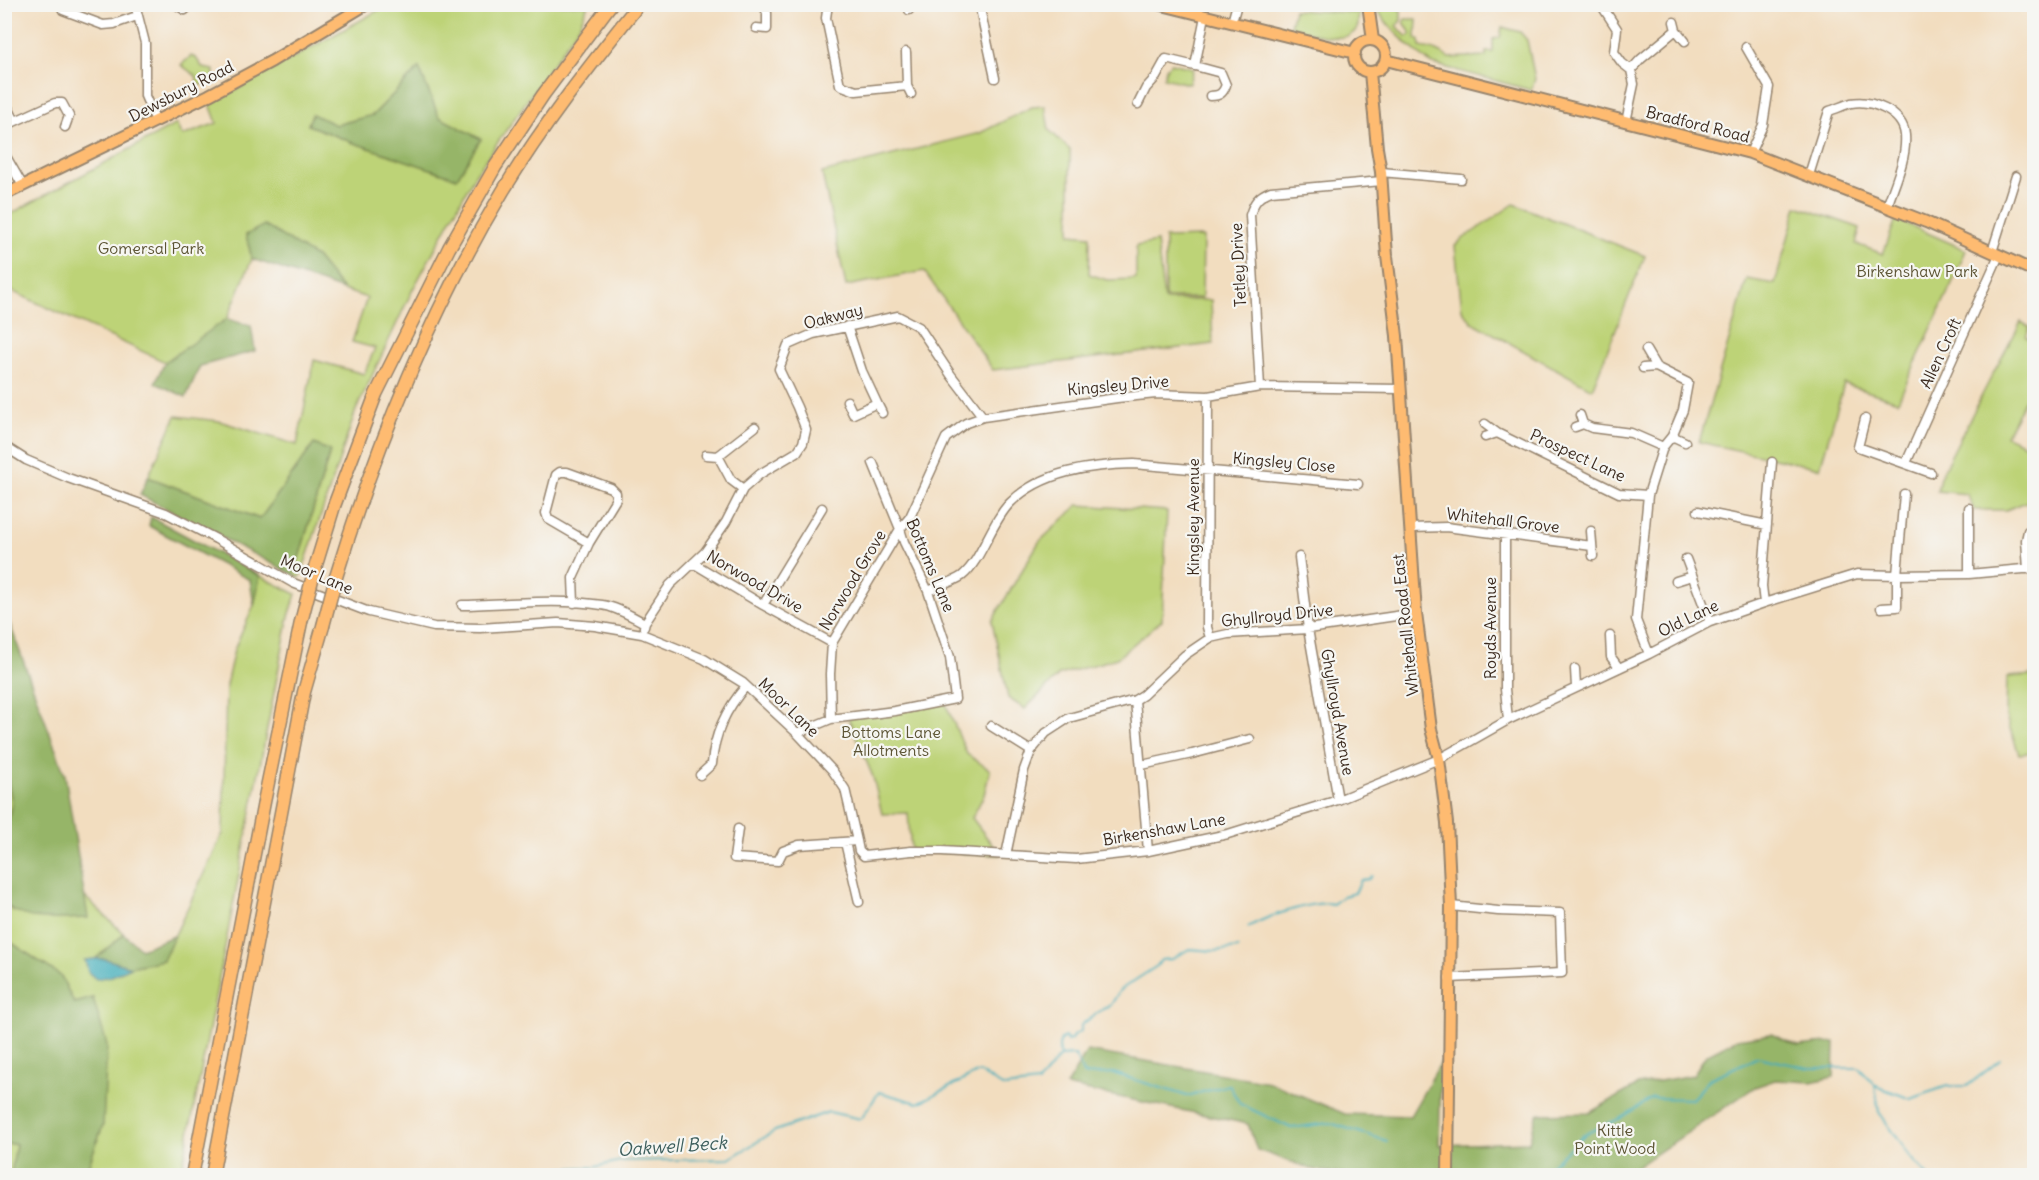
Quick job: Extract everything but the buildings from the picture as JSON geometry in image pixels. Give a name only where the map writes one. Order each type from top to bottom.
[{"type":"highway","points":[[192,1176],[301,622],[334,506],[376,394],[449,248],[495,167],[537,104],[611,4]]},
{"type":"highway","points":[[212,1176],[302,704],[354,516],[393,410],[441,304],[502,192],[537,138],[593,61],[639,4]]},
{"type":"main road","name":"Dewsbury Road","points":[[4,195],[272,61],[367,4]]},
{"type":"main road","points":[[1158,4],[1355,53]]},
{"type":"main road","points":[[1368,4],[1373,40]]},
{"type":"main road","points":[[1373,40],[1380,43],[1385,50],[1386,60],[1380,68],[1370,72],[1359,68],[1355,53],[1362,43],[1373,40]]},
{"type":"main road","name":"Bradford Road","points":[[1386,60],[1750,153],[1926,222],[2032,270]]},
{"type":"main road","name":"Whitehall Road East","points":[[1370,72],[1397,336],[1416,613],[1431,729],[1439,759],[1447,824],[1451,906],[1448,1176]]},
{"type":"street","points":[[60,4],[63,10],[103,25],[114,24],[137,16]]},
{"type":"street","points":[[135,4],[145,43],[145,96],[156,121]]},
{"type":"street","points":[[175,4],[182,10],[186,10],[191,4]]},
{"type":"street","points":[[756,28],[767,29],[767,13],[763,4]]},
{"type":"street","points":[[828,4],[826,18],[840,85],[856,91],[909,90],[906,52]]},
{"type":"street","points":[[979,4],[995,78]]},
{"type":"street","points":[[1232,22],[1237,4]]},
{"type":"street","points":[[1598,4],[1602,6],[1617,29],[1614,51],[1622,63],[1631,70],[1634,84],[1626,122]]},
{"type":"street","points":[[1195,66],[1205,16]]},
{"type":"street","points":[[1631,70],[1675,26],[1685,41]]},
{"type":"street","points":[[1746,47],[1769,87],[1763,125],[1750,153]]},
{"type":"street","points":[[1138,104],[1166,59],[1221,73],[1226,85],[1223,92],[1220,95],[1210,96]]},
{"type":"street","points":[[4,100],[15,121]]},
{"type":"street","points":[[4,134],[9,124],[55,103],[62,103],[69,116],[64,127]]},
{"type":"street","points":[[1809,175],[1829,111],[1853,103],[1883,108],[1898,118],[1905,134],[1901,165],[1887,207]]},
{"type":"street","points":[[4,153],[23,186]]},
{"type":"street","points":[[1996,254],[2016,176]]},
{"type":"street","points":[[1382,177],[1461,179]]},
{"type":"street","name":"Tetley Drive","points":[[1260,387],[1250,215],[1254,201],[1260,195],[1271,191],[1382,177]]},
{"type":"street","name":"Bradford Road","points":[[2032,270],[2034,253]]},
{"type":"street","name":"Allen Croft","points":[[1906,463],[1996,254]]},
{"type":"street","name":"Oakway","points":[[743,489],[760,474],[797,452],[803,443],[806,430],[779,369],[788,345],[813,334],[898,316],[919,327],[982,417]]},
{"type":"street","points":[[847,326],[862,371],[882,412]]},
{"type":"street","points":[[1647,350],[1656,367]]},
{"type":"street","points":[[1643,369],[1656,367],[1688,383],[1683,410],[1672,436],[1663,447],[1648,495],[1636,620],[1649,654]]},
{"type":"street","name":"Kingsley Drive","points":[[900,529],[910,517],[946,438],[966,423],[982,417],[1156,394],[1208,396],[1260,387],[1400,389]]},
{"type":"street","name":"Kingsley Avenue","points":[[1208,396],[1207,627],[1210,638]]},
{"type":"street","points":[[847,401],[853,414],[877,403]]},
{"type":"street","points":[[1865,418],[1858,447],[1931,473]]},
{"type":"street","points":[[1579,422],[1592,428],[1631,433],[1663,447]]},
{"type":"street","name":"Prospect Lane","points":[[1485,424],[1497,433],[1619,493],[1648,495]]},
{"type":"street","points":[[706,455],[718,456],[755,427]]},
{"type":"street","points":[[1485,437],[1497,433]]},
{"type":"street","points":[[1672,436],[1685,442]]},
{"type":"street","name":"Moor Lane","points":[[4,446],[26,460],[68,478],[166,513],[293,583],[369,612],[434,627],[480,628],[558,623],[595,626],[642,634],[704,659],[746,686],[798,733],[832,770],[845,789],[857,841]]},
{"type":"street","points":[[642,634],[645,623],[670,585],[705,552],[726,522],[743,489],[731,480],[718,456]]},
{"type":"street","points":[[1764,603],[1762,586],[1772,462]]},
{"type":"street","name":"Bottoms Lane","points":[[798,733],[831,719],[895,711],[955,699],[950,657],[928,591],[904,542],[873,463]]},
{"type":"street","name":"Kingsley Close","points":[[928,591],[961,576],[970,567],[996,522],[1010,503],[1032,486],[1055,475],[1103,465],[1124,464],[1358,484]]},
{"type":"street","points":[[574,603],[573,578],[589,543],[616,499],[616,493],[611,488],[567,472],[560,472],[556,475],[546,513],[548,519],[589,543]]},
{"type":"street","points":[[1881,608],[1897,607],[1897,576],[1904,494]]},
{"type":"street","points":[[764,605],[822,508]]},
{"type":"street","points":[[1969,508],[1969,574]]},
{"type":"street","points":[[1698,511],[1767,525]]},
{"type":"street","name":"Whitehall Grove","points":[[1410,528],[1446,527],[1592,546]]},
{"type":"street","name":"Norwood Grove","points":[[831,719],[832,643],[900,529]]},
{"type":"street","points":[[1591,531],[1593,556]]},
{"type":"street","points":[[2028,531],[2026,540],[2031,569]]},
{"type":"street","name":"Royds Avenue","points":[[1504,536],[1505,689],[1508,720]]},
{"type":"street","name":"Ghyllroyd Avenue","points":[[1299,556],[1308,629],[1338,800]]},
{"type":"street","points":[[1686,559],[1710,622]]},
{"type":"street","name":"Norwood Drive","points":[[693,563],[832,643]]},
{"type":"street","name":"Old Lane","points":[[1439,759],[1508,720],[1649,654],[1710,622],[1764,603],[1857,574],[1897,576],[1969,574],[2031,569]]},
{"type":"street","points":[[1676,581],[1692,576]]},
{"type":"street","points":[[462,605],[557,602],[603,605],[618,609],[645,623]]},
{"type":"street","name":"Ghyllroyd Drive","points":[[1135,700],[1185,655],[1210,638],[1228,634],[1308,629],[1416,613]]},
{"type":"street","points":[[1610,636],[1611,657],[1619,668]]},
{"type":"street","points":[[1575,669],[1576,687]]},
{"type":"street","points":[[700,775],[712,764],[713,747],[722,719],[746,686]]},
{"type":"street","points":[[1006,855],[1022,780],[1031,751],[1046,733],[1069,718],[1135,700],[1148,851]]},
{"type":"street","points":[[991,726],[1031,751]]},
{"type":"street","points":[[1142,765],[1250,739]]},
{"type":"street","name":"Birkenshaw Lane","points":[[857,841],[859,851],[864,856],[911,851],[942,851],[1076,859],[1148,851],[1227,834],[1338,800],[1439,759]]},
{"type":"street","points":[[738,829],[734,858],[778,861],[783,851],[799,845],[857,841]]},
{"type":"street","points":[[845,842],[859,902]]},
{"type":"street","points":[[1449,978],[1562,973],[1560,913],[1451,906]]},
{"type":"green space","name":"Gomersal Park","points":[[388,5],[588,5],[579,26],[475,175],[412,291],[356,410],[300,578],[294,575],[330,452],[314,445],[260,519],[148,477],[176,416],[219,421],[297,445],[314,360],[364,374],[375,348],[352,342],[367,298],[343,290],[316,257],[246,235],[252,259],[227,319],[165,362],[5,288],[5,217],[176,124],[182,136],[217,123],[210,104]],"holes":[[[419,68],[439,117],[480,139],[354,143],[308,125],[312,114],[335,125],[373,115]]]},
{"type":"green space","points":[[1374,5],[1397,5],[1401,10],[1401,20],[1397,26],[1407,37],[1411,34],[1404,22],[1405,19],[1417,19],[1416,39],[1420,40],[1420,47],[1435,50],[1448,58],[1486,56],[1486,52],[1493,52],[1493,39],[1500,38],[1502,27],[1520,32],[1527,40],[1535,79],[1531,90],[1433,64],[1400,38]]},
{"type":"green space","points":[[1294,10],[1359,13],[1358,26],[1352,34],[1345,37],[1316,34],[1290,26]]},
{"type":"green space","points":[[191,56],[196,58],[203,68],[214,70],[213,83],[198,85],[196,76],[181,65]]},
{"type":"green space","points":[[1171,63],[1193,68],[1189,84],[1164,78],[1166,68]]},
{"type":"green space","points":[[419,68],[439,117],[481,139],[457,178],[308,125],[312,114],[336,125],[373,115]]},
{"type":"green space","points":[[1045,106],[1049,130],[1070,150],[1070,234],[1090,236],[1089,274],[1107,280],[1136,279],[1136,246],[1157,242],[1164,300],[1211,300],[1213,344],[993,370],[924,271],[846,286],[822,173],[980,133],[1032,107]]},
{"type":"green space","points":[[1514,204],[1645,256],[1592,389],[1472,322],[1462,310],[1455,246]]},
{"type":"green space","name":"Birkenshaw Park","points":[[1797,206],[1860,228],[1856,244],[1883,254],[1896,219],[1966,250],[1898,401],[1844,384],[1820,468],[1699,442],[1747,279],[1775,284]]},
{"type":"green space","points":[[264,225],[316,257],[343,290],[252,259],[246,235]]},
{"type":"green space","points":[[1203,237],[1202,298],[1165,298],[1165,238]]},
{"type":"green space","points":[[227,319],[251,326],[255,351],[200,366],[186,397],[155,383],[165,362]]},
{"type":"green space","points":[[2021,322],[2030,327],[2026,337],[2034,341],[2034,393],[2029,391],[2006,436],[2034,448],[2034,499],[2006,510],[1974,510],[1967,494],[1937,491],[1940,477]]},
{"type":"green space","points":[[314,444],[330,451],[294,575],[140,495],[148,477],[260,519]]},
{"type":"green space","points":[[1078,505],[1167,511],[1162,620],[1117,658],[1059,675],[1025,709],[1008,698],[992,621],[1039,542]]},
{"type":"green space","points":[[151,517],[260,576],[254,606],[250,580],[149,526]]},
{"type":"green space","points":[[260,576],[296,594],[288,620],[181,1175],[85,1175],[103,1125],[93,998],[74,1003],[61,976],[5,938],[4,904],[13,911],[87,918],[84,896],[124,934],[95,959],[85,960],[112,976],[130,967],[163,960],[223,833],[226,685],[234,650],[254,605]]},
{"type":"green space","points":[[5,611],[65,775],[88,918],[44,919],[24,915],[5,904],[5,836],[12,802],[4,761]]},
{"type":"green space","points":[[2034,675],[2034,752],[2019,754],[2006,717],[2007,677]]},
{"type":"green space","name":"Bottoms Lane Allotments","points":[[944,700],[967,754],[990,770],[984,795],[972,818],[1000,855],[911,851],[908,813],[882,814],[873,777],[848,717]]},
{"type":"green space","points":[[5,761],[12,802],[5,836]]},
{"type":"green space","points":[[124,934],[141,949],[174,936],[163,960],[130,967],[105,959],[95,959]]},
{"type":"green space","points":[[4,938],[61,976],[74,1003],[93,998],[107,1045],[103,1125],[85,1175],[11,1175],[16,1144],[5,1144],[5,1084],[9,1082]]},
{"type":"green space","points":[[4,965],[9,1083],[5,1084],[4,1084]]},
{"type":"green space","name":"Kittle Point Wood","points":[[1771,1034],[1798,1046],[1835,1042],[1834,1077],[1811,1082],[1775,1080],[1755,1087],[1625,1175],[1554,1176],[1552,1173],[1549,1176],[1347,1175],[1311,1169],[1257,1150],[1248,1124],[1066,1086],[1087,1051],[1269,1082],[1345,1114],[1410,1116],[1441,1062],[1439,1145],[1529,1142],[1537,1114],[1589,1113],[1638,1085],[1693,1075],[1706,1055],[1737,1039]]},
{"type":"green space","points":[[4,1144],[16,1144],[11,1175],[5,1175]]},
{"type":"water","points":[[105,959],[130,967],[112,976],[96,979],[88,972],[85,960]]},
{"type":"waterway","points":[[1248,927],[1290,910],[1315,904],[1333,904],[1343,896],[1355,893],[1361,880],[1372,876]]},
{"type":"waterway","points":[[1060,1056],[1061,1039],[1065,1037],[1067,1041],[1073,1038],[1081,1031],[1081,1025],[1111,1005],[1120,990],[1157,966],[1161,960],[1172,959],[1189,949],[1215,951],[1238,948]]},
{"type":"waterway","points":[[1060,1056],[1075,1055],[1084,1075],[1113,1073],[1187,1096],[1229,1085],[1240,1104],[1291,1128],[1330,1123],[1387,1141]]},
{"type":"waterway","name":"Oakwell Beck","points":[[450,1176],[494,1171],[595,1167],[621,1161],[729,1159],[775,1131],[829,1112],[861,1119],[879,1092],[918,1103],[979,1072],[1004,1087],[1038,1083],[1060,1056]]},
{"type":"waterway","points":[[1539,1176],[1585,1134],[1621,1118],[1652,1098],[1692,1099],[1711,1078],[1758,1057],[1808,1068],[1859,1068],[1875,1085],[1879,1112],[1910,1156],[1928,1176]]},
{"type":"waterway","points":[[1876,1086],[1911,1099],[1947,1086],[1967,1086],[2000,1060]]}]
